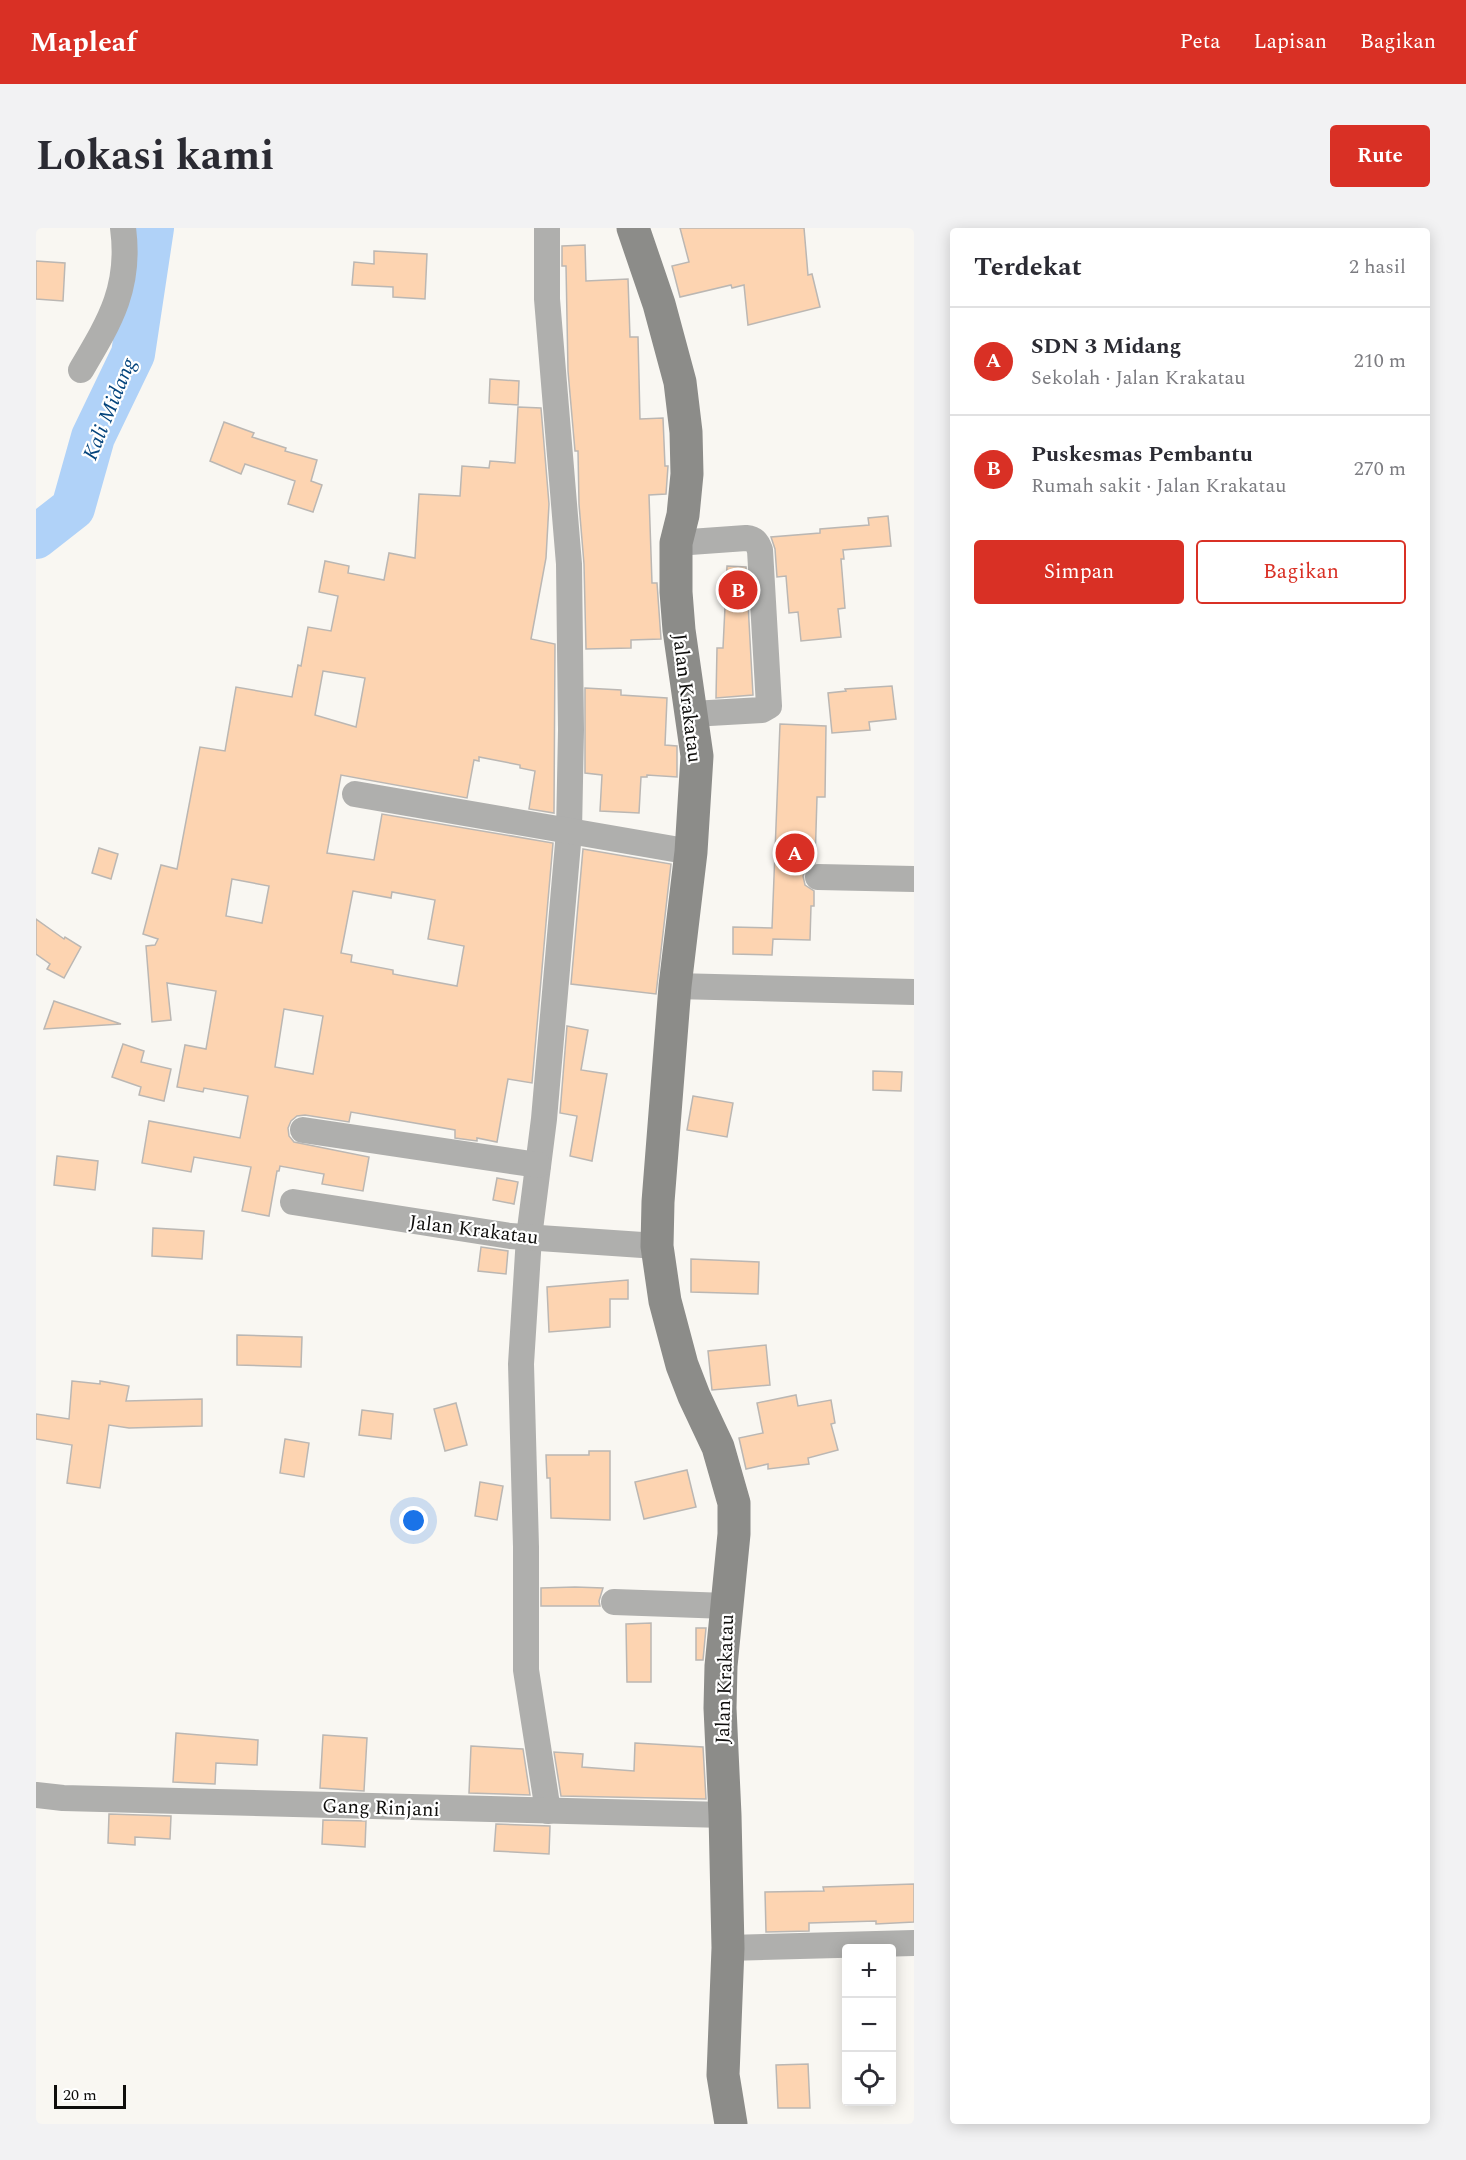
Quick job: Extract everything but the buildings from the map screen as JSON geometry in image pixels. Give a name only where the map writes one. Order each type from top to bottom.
[{"type":"street","points":[[81,370],[110,322],[119,295],[125,269],[123,228]]},
{"type":"street","points":[[547,228],[547,299],[569,564],[571,730],[569,832],[544,1119],[529,1237],[521,1356],[526,1526],[526,1670],[548,1811]]},
{"type":"street","name":"Jalan Krakatau","points":[[633,228],[659,304],[680,382],[686,432],[687,474],[683,515],[676,543],[676,592],[679,630],[697,756],[691,852],[675,986],[658,1202],[657,1246],[665,1301],[682,1365],[718,1447],[734,1503],[734,1534],[721,1666],[720,1708],[728,1948],[723,2076],[731,2124]]},
{"type":"street","points":[[676,543],[753,538],[760,550],[769,706],[762,710],[692,714]]},
{"type":"street","points":[[355,794],[691,852]]},
{"type":"street","points":[[818,877],[914,879]]},
{"type":"street","points":[[675,986],[914,992]]},
{"type":"street","points":[[303,1130],[538,1165]]},
{"type":"street","name":"Jalan Krakatau","points":[[293,1202],[422,1223],[529,1237],[657,1246]]},
{"type":"street","points":[[614,1602],[727,1606]]},
{"type":"street","name":"Gang Rinjani","points":[[36,1795],[63,1798],[725,1815]]},
{"type":"street","points":[[728,1948],[914,1943]]},
{"type":"waterway","name":"Kali Midang","points":[[36,537],[73,508],[93,437],[133,354],[152,228]]},
{"type":"place","name":"Puskesmas Pembantu","points":[[738,590]]},
{"type":"place","name":"SDN 3 Midang","points":[[795,853]]}]
